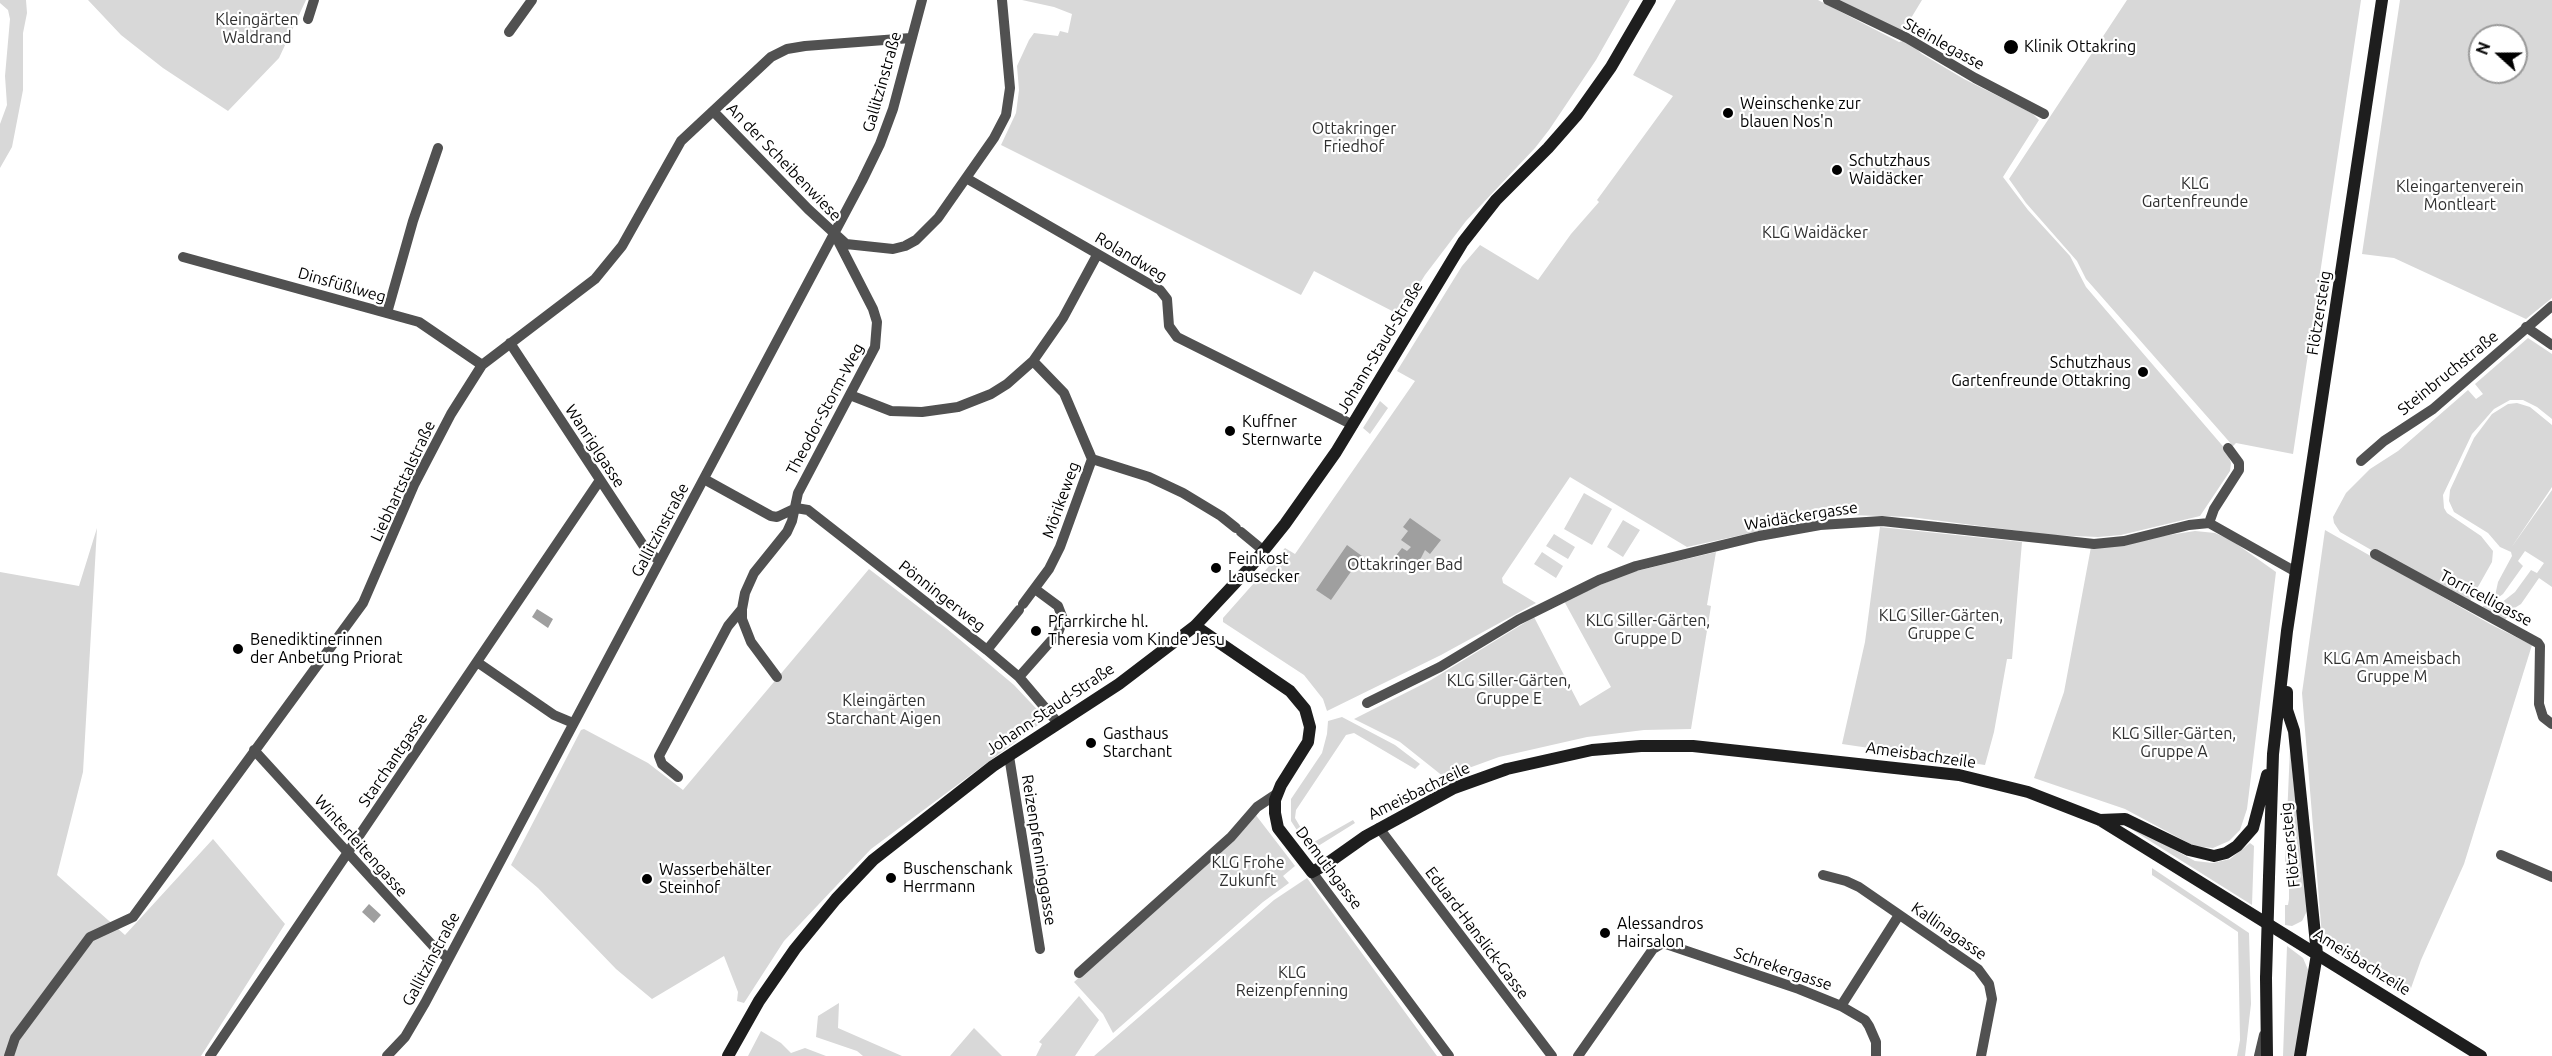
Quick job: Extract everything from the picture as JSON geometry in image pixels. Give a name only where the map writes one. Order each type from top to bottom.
[{"type":"street","points":[[308,18],[314,0]]},
{"type":"street","points":[[509,32],[532,0]]},
{"type":"street","name":"Gallitzinstraße","points":[[387,1056],[405,1037],[835,235],[880,144],[893,109],[922,0]]},
{"type":"street","points":[[835,235],[846,244],[858,247],[893,249],[905,246],[927,231],[966,178],[994,138],[1009,106],[1009,70],[1002,0]]},
{"type":"street","name":"Johann-Staud-Straße","points":[[728,1056],[759,1001],[795,948],[862,870],[885,849],[1009,756],[1119,684],[1195,626],[1264,551],[1318,478],[1353,424],[1463,242],[1496,200],[1577,115],[1611,68],[1650,0]]},
{"type":"street","name":"Steinlegasse","points":[[1828,0],[1907,38],[2044,114]]},
{"type":"street","name":"Flötzersteig","points":[[2265,1029],[2273,754],[2287,631],[2382,0]]},
{"type":"street","name":"Liebhartstalstraße","points":[[9,1056],[15,1038],[90,937],[133,917],[363,603],[414,485],[456,405],[482,364],[595,279],[622,246],[681,141],[757,67],[787,49],[911,38]]},
{"type":"street","name":"An der Scheibenwiese","points":[[713,111],[835,235]]},
{"type":"street","points":[[387,313],[413,221],[438,148]]},
{"type":"street","name":"Rolandweg","points":[[966,178],[1163,293],[1169,303],[1170,329],[1177,337],[1353,424]]},
{"type":"street","name":"Theodor-Storm-Weg","points":[[678,777],[662,764],[659,756],[728,626],[742,609],[750,581],[787,532],[796,508],[798,492],[875,347],[877,322],[873,309],[835,235]]},
{"type":"street","points":[[850,395],[891,411],[940,411],[958,407],[991,394],[1007,384],[1034,361],[1063,318],[1097,255]]},
{"type":"street","name":"Dinsfüßlweg","points":[[183,257],[419,322],[482,364]]},
{"type":"street","name":"Steinbruchstraße","points":[[2361,461],[2384,441],[2433,409],[2552,306]]},
{"type":"street","points":[[2526,327],[2552,345]]},
{"type":"street","name":"Wanriglgasse","points":[[510,343],[647,551],[660,561]]},
{"type":"street","name":"Mörikeweg","points":[[987,650],[1035,589],[1060,547],[1092,459],[1064,393],[1034,361]]},
{"type":"street","points":[[2228,448],[2238,463],[2239,470],[2214,509],[2209,523],[2296,572]]},
{"type":"street","points":[[1092,459],[1149,477],[1183,493],[1221,516],[1264,551]]},
{"type":"street","points":[[704,479],[771,516],[777,517],[796,508]]},
{"type":"street","name":"Starchantgasse","points":[[210,1056],[600,480]]},
{"type":"street","name":"Pönningerweg","points":[[796,508],[808,510],[987,650],[1018,677],[1058,723]]},
{"type":"street","name":"Waidäckergasse","points":[[1367,703],[1440,667],[1518,620],[1599,580],[1636,566],[1759,537],[1820,525],[1882,521],[2094,544],[2124,541],[2189,525],[2209,523]]},
{"type":"street","name":"Torricelligasse","points":[[2375,554],[2538,643],[2540,646],[2539,704],[2543,717],[2552,724]]},
{"type":"street","points":[[1018,677],[1058,633],[1063,619],[1058,606],[1035,589]]},
{"type":"street","points":[[742,609],[742,619],[751,642],[777,677]]},
{"type":"street","name":"Demuthgasse","points":[[1195,626],[1290,691],[1305,709],[1310,727],[1308,742],[1278,793],[1275,808],[1278,828],[1449,1056]]},
{"type":"street","name":"Flötzersteig","points":[[2287,631],[2287,710],[2294,731],[2317,954],[2300,1056]]},
{"type":"street","points":[[477,662],[554,715],[573,723]]},
{"type":"street","name":"Ameisbachzeile","points":[[1312,872],[1379,828],[1454,788],[1507,769],[1592,750],[1641,746],[1693,746],[1959,775],[2028,792],[2100,820],[2481,1056]]},
{"type":"street","name":"Winterleitengasse","points":[[254,750],[347,854],[434,947],[448,958]]},
{"type":"street","points":[[2100,820],[2125,819],[2202,855],[2214,856],[2226,853],[2237,846],[2253,828],[2273,754]]},
{"type":"street","name":"Reizenpfenninggasse","points":[[1009,756],[1040,949]]},
{"type":"street","points":[[1079,973],[1231,837],[1257,807],[1278,793]]},
{"type":"street","name":"Eduard-Hanslick-Gasse","points":[[1379,828],[1552,1056]]},
{"type":"street","points":[[2500,855],[2552,877]]},
{"type":"street","name":"Kallinagasse","points":[[1823,875],[1859,887],[1972,964],[1985,976],[1992,999],[1981,1056]]},
{"type":"street","points":[[1841,1006],[1899,915]]},
{"type":"street","name":"Schrekergasse","points":[[1578,1056],[1653,948],[1668,944],[1841,1006],[1865,1020],[1876,1042],[1876,1056]]},
{"type":"street","points":[[2259,1056],[2265,1029]]},
{"type":"street","points":[[2265,1029],[2267,1056]]},
{"type":"green space","points":[[0,0],[26,0],[27,13],[23,33],[23,90],[12,147],[0,168],[0,124],[7,105],[5,76],[10,19],[8,10],[0,3]]},
{"type":"green space","name":"Kleingärten Waldrand","points":[[88,0],[306,0],[279,58],[228,111],[163,68],[121,35]]},
{"type":"green space","name":"Ottakringer Friedhof","points":[[1022,0],[1630,0],[1596,60],[1549,130],[1466,221],[1425,275],[1400,315],[1314,271],[1301,295],[1001,145],[1016,113],[1019,90],[1017,66],[1029,40],[1034,33],[1058,36],[1060,31],[1068,33],[1072,14],[1054,7]]},
{"type":"green space","name":"KLG Waidäcker","points":[[1676,0],[1818,0],[1899,42],[1906,40],[1922,54],[1964,79],[2032,113],[2039,120],[2003,177],[2028,210],[2070,256],[2086,287],[2227,451],[2231,463],[2230,471],[2200,516],[2121,535],[2098,537],[2051,535],[1910,517],[1850,515],[1828,516],[1687,547],[1570,477],[1502,578],[1503,583],[1536,603],[1441,655],[1327,711],[1323,699],[1304,675],[1223,622],[1223,618],[1285,548],[1295,554],[1415,381],[1397,371],[1462,266],[1480,245],[1538,280],[1571,234],[1599,202],[1597,200],[1673,96],[1633,75]]},
{"type":"green space","points":[[1836,0],[1922,0],[1902,33]]},
{"type":"green space","name":"KLG Gartenfreunde","points":[[2127,0],[2361,0],[2293,454],[2236,443],[2233,446],[2086,279],[2077,261],[2026,203],[2009,179]]},
{"type":"green space","name":"Kleingartenverein Montleart","points":[[2400,0],[2552,0],[2552,298],[2526,319],[2394,258],[2362,254]]},
{"type":"green space","points":[[2528,338],[2552,354],[2552,419],[2537,407],[2523,400],[2510,400],[2494,409],[2472,434],[2443,495],[2444,508],[2447,513],[2481,536],[2493,551],[2492,562],[2470,601],[2340,532],[2333,517],[2346,493],[2370,469],[2398,451],[2468,390],[2476,399],[2483,394],[2475,384]]},
{"type":"green space","points":[[1380,401],[1388,408],[1370,434],[1363,428]]},
{"type":"green space","points":[[2517,403],[2530,407],[2552,425],[2552,487],[2511,548],[2552,490],[2552,587],[2539,578],[2521,604],[2513,609],[2501,603],[2515,592],[2531,570],[2537,573],[2544,563],[2525,551],[2518,561],[2523,566],[2503,594],[2499,597],[2495,596],[2498,582],[2512,556],[2511,552],[2500,547],[2488,533],[2454,512],[2449,501],[2450,490],[2474,438],[2492,414],[2508,404]]},
{"type":"green space","points":[[1584,493],[1612,509],[1592,545],[1564,529]]},
{"type":"green space","points":[[1623,520],[1640,530],[1623,557],[1607,547]]},
{"type":"green space","name":"KLG Siller-Gärten, Gruppe C","points":[[1880,527],[2022,542],[2012,659],[2007,659],[1994,732],[1985,765],[1842,744],[1865,642]]},
{"type":"green space","points":[[97,528],[83,772],[57,875],[125,935],[213,839],[285,924],[201,1056],[0,1056],[0,572],[79,586]]},
{"type":"green space","name":"KLG Am Ameisbach Gruppe M","points":[[2325,530],[2490,624],[2532,645],[2464,864],[2421,960],[2410,991],[2322,936],[2302,693]]},
{"type":"green space","name":"KLG Siller-Gärten, Gruppe A","points":[[2195,531],[2215,533],[2231,540],[2276,572],[2247,809],[2240,830],[2229,841],[2213,848],[2194,846],[2125,809],[2034,778],[2064,692],[2091,547]]},
{"type":"green space","points":[[1554,534],[1575,547],[1568,559],[1546,546]]},
{"type":"green space","points":[[1542,552],[1563,566],[1556,578],[1534,564]]},
{"type":"green space","points":[[1716,552],[1707,605],[1711,606],[1691,729],[1644,730],[1587,737],[1499,757],[1444,777],[1400,742],[1354,719],[1431,680],[1534,617],[1580,706],[1611,687],[1564,601],[1628,573]]},
{"type":"green space","name":"Kleingärten Starchant Aigen","points":[[869,569],[946,628],[1014,685],[1046,719],[871,849],[784,941],[744,1003],[737,1001],[738,992],[724,956],[652,999],[616,969],[538,888],[511,865],[581,730],[584,729],[648,763],[683,790]]},
{"type":"green space","points":[[2491,604],[2509,615],[2504,621],[2483,609],[2483,606]]},
{"type":"green space","points":[[1342,717],[1395,745],[1420,764],[1415,769],[1354,733],[1346,735],[1296,810],[1295,818],[1305,835],[1314,842],[1353,820],[1355,823],[1315,848],[1302,838],[1291,821],[1291,799],[1322,753],[1328,721]]},
{"type":"green space","points":[[2290,748],[2307,911],[2302,921],[2292,926],[2285,925],[2285,905],[2288,905],[2289,899],[2289,865],[2285,864]]},
{"type":"green space","name":"KLG Frohe Zukunft","points":[[1255,814],[1295,866],[1283,876],[1289,883],[1263,902],[1113,1033],[1103,1014],[1074,982],[1163,904]]},
{"type":"green space","points":[[2132,827],[2195,861],[2213,863],[2230,859],[2250,843],[2254,846],[2252,905],[2131,829]]},
{"type":"green space","points":[[2152,868],[2249,933],[2251,1004],[2245,1056],[2237,1056],[2240,1040],[2238,932],[2152,875]]},
{"type":"green space","name":"KLG Reizenpfenning","points":[[1307,878],[1437,1056],[1094,1056],[1274,900]]},
{"type":"green space","points":[[2287,946],[2303,958],[2309,972],[2295,1056],[2283,1056]]},
{"type":"green space","points":[[1079,996],[1099,1020],[1075,1056],[1036,1056],[1042,1044],[1039,1042]]},
{"type":"green space","points":[[839,1003],[838,1028],[902,1056],[863,1056],[857,1051],[816,1037],[818,1016]]},
{"type":"green space","points":[[974,1028],[1002,1056],[950,1056]]},
{"type":"green space","points":[[761,1031],[781,1043],[791,1053],[805,1048],[826,1056],[748,1056]]},
{"type":"shaded area","points":[[1410,518],[1441,540],[1430,554],[1425,550],[1414,572],[1394,558],[1402,548],[1407,551],[1411,547],[1401,540],[1408,531],[1403,527]]},
{"type":"shaded area","points":[[1347,545],[1362,556],[1331,600],[1316,590]]},
{"type":"shaded area","points":[[537,609],[553,619],[548,628],[532,617]]},
{"type":"shaded area","points":[[369,904],[381,915],[374,923],[362,912]]},
{"type":"place","name":"Klinik Ottakring","points":[[2011,47]]},
{"type":"place","name":"Weinschenke zur blauen Nos'n","points":[[1728,113]]},
{"type":"place","name":"Schutzhaus Waidäcker","points":[[1837,170]]},
{"type":"place","name":"Schutzhaus Gartenfreunde Ottakring","points":[[2143,372]]},
{"type":"place","name":"Kuffner Sternwarte","points":[[1230,431]]},
{"type":"place","name":"Feinkost Lausecker","points":[[1216,568]]},
{"type":"place","name":"Pfarrkirche hl. Theresia vom Kinde Jesu","points":[[1036,631]]},
{"type":"place","name":"Benediktinerinnen der Anbetung Priorat","points":[[238,649]]},
{"type":"place","name":"Gasthaus Starchant","points":[[1091,743]]},
{"type":"place","name":"Buschenschank Herrmann","points":[[891,878]]},
{"type":"place","name":"Wasserbehälter Steinhof","points":[[647,879]]},
{"type":"place","name":"Alessandros Hairsalon","points":[[1605,933]]},
{"type":"park label","name":"Ottakringer Bad","points":[[1405,565]]},
{"type":"park label","name":"KLG Siller-Gärten, Gruppe D","points":[[1648,630]]},
{"type":"park label","name":"KLG Siller-Gärten, Gruppe E","points":[[1509,690]]}]
